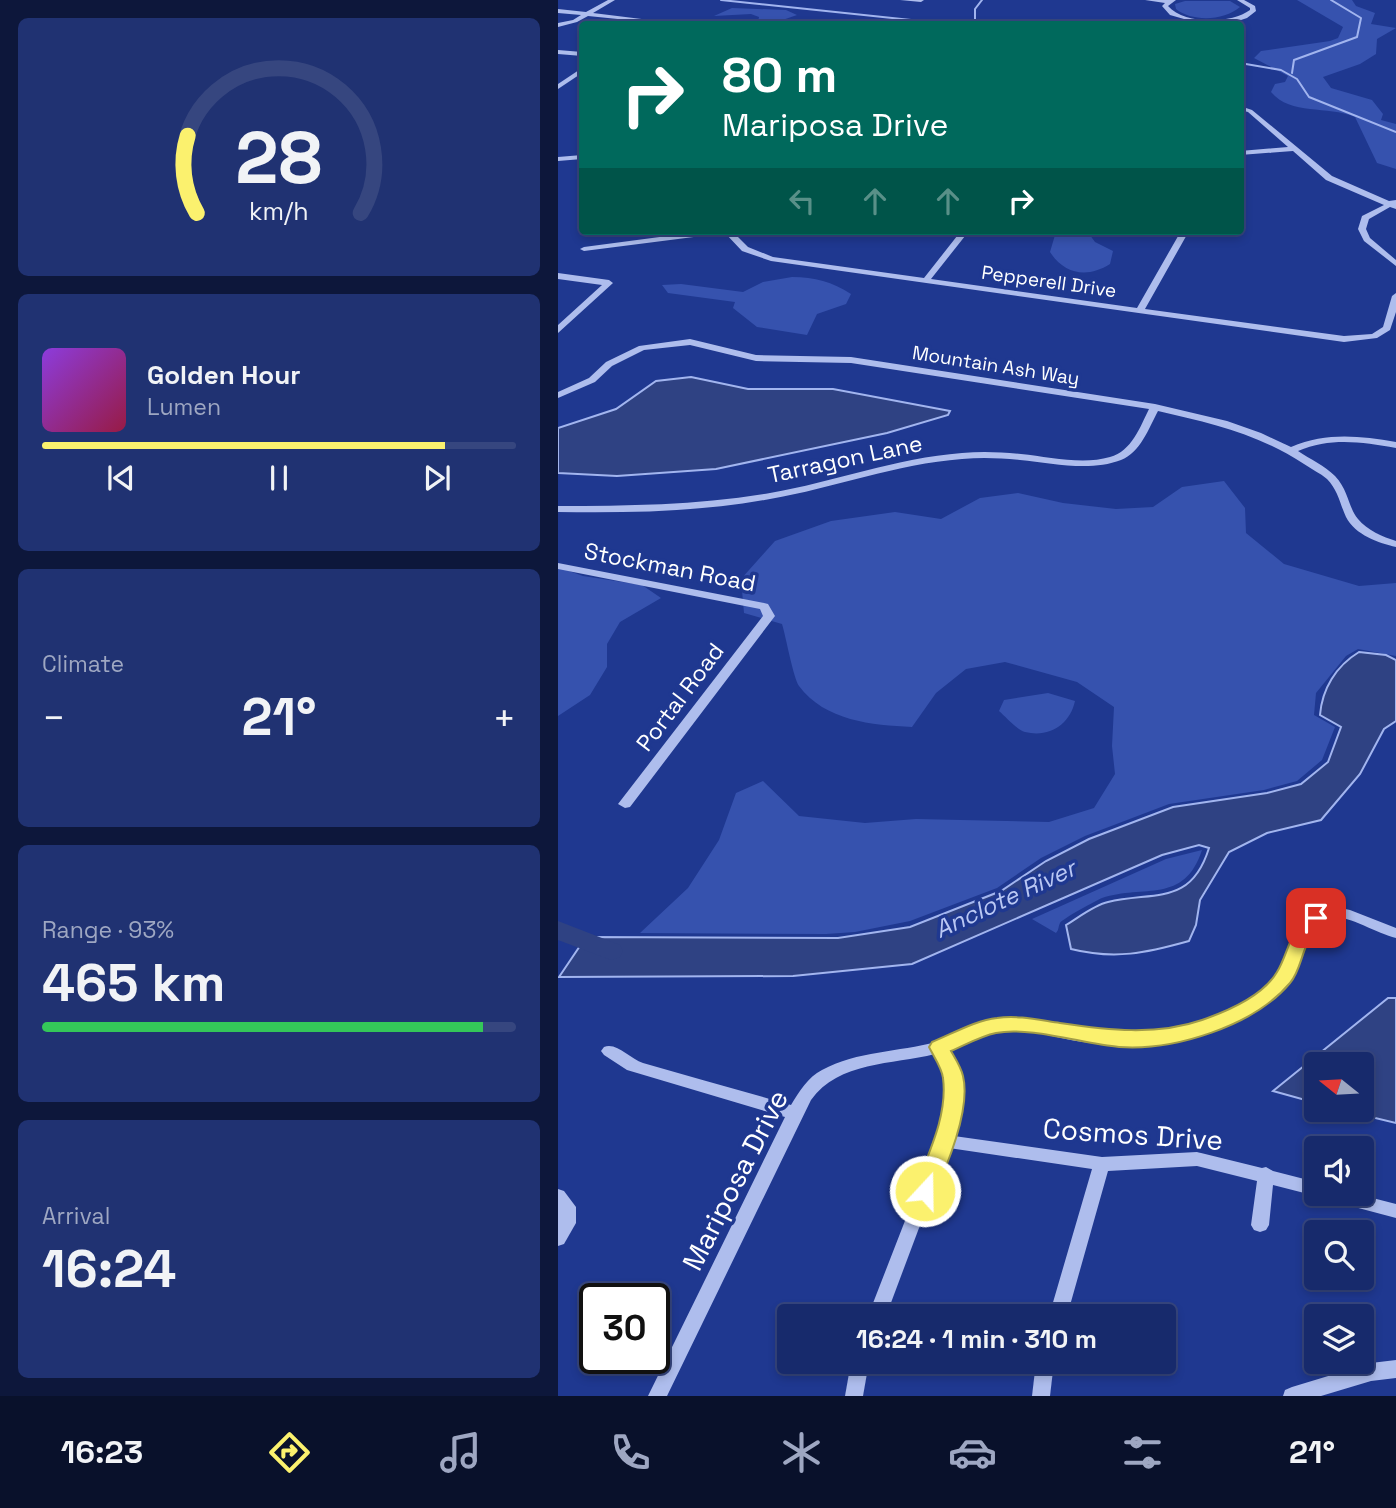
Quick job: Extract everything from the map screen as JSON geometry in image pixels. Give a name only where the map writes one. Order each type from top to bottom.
[{"type":"street","points":[[558,25],[588,14],[612,0]]},
{"type":"street","points":[[903,0],[921,0]]},
{"type":"street","points":[[1148,0],[1171,1]]},
{"type":"street","points":[[1224,21],[1250,15],[1253,7],[1240,0]]},
{"type":"street","points":[[1171,1],[1165,6],[1172,14],[1206,21]]},
{"type":"street","points":[[558,11],[651,21]]},
{"type":"street","points":[[558,52],[579,54]]},
{"type":"street","points":[[558,87],[579,72]]},
{"type":"street","points":[[1244,109],[1329,178],[1393,204]]},
{"type":"street","points":[[1244,153],[1293,149]]},
{"type":"street","points":[[558,159],[579,157]]},
{"type":"street","points":[[1393,204],[1365,218],[1361,229],[1367,239],[1396,264]]},
{"type":"street","points":[[584,249],[694,235]]},
{"type":"street","name":"Pepperell Drive","points":[[730,235],[745,249],[772,259],[1344,339],[1374,336],[1387,328],[1396,296]]},
{"type":"street","points":[[927,279],[962,235]]},
{"type":"street","points":[[1140,310],[1183,235]]},
{"type":"street","points":[[558,276],[609,283]]},
{"type":"street","points":[[558,330],[609,283]]},
{"type":"street","name":"Mountain Ash Way","points":[[558,395],[592,380],[609,364],[642,348],[690,342],[756,358],[851,360],[1155,407],[1224,423],[1291,451],[1330,477],[1342,492],[1352,519],[1364,530],[1396,544]]},
{"type":"street","name":"Tarragon Lane","points":[[558,509],[619,510],[769,496],[903,463],[943,458],[990,455],[1090,463],[1118,458],[1134,444],[1155,407]]},
{"type":"street","points":[[1291,451],[1318,439],[1333,437],[1396,445]]},
{"type":"street","name":"Stockman Road","points":[[558,566],[764,606],[769,616]]},
{"type":"street","name":"Portal Road","points":[[625,804],[769,616]]},
{"type":"street","name":"Mariposa Drive","points":[[657,1396],[795,1112],[807,1092],[827,1074],[859,1063],[939,1047],[995,1025],[1020,1025],[1121,1039],[1162,1036],[1204,1028],[1266,996],[1285,976],[1300,940],[1316,918],[1327,911],[1340,911],[1366,924],[1396,933]]},
{"type":"street","points":[[881,1304],[944,1141],[954,1106],[953,1076],[939,1047]]},
{"type":"street","points":[[609,1051],[633,1066],[795,1112]]},
{"type":"street","name":"Cosmos Drive","points":[[944,1141],[1102,1164],[1197,1159],[1304,1185]]},
{"type":"street","points":[[1061,1304],[1102,1164]]},
{"type":"street","points":[[1260,1225],[1266,1174]]},
{"type":"street","points":[[558,1196],[568,1206],[567,1223],[558,1239]]},
{"type":"street","points":[[1374,1205],[1396,1211]]},
{"type":"street","points":[[1292,1396],[1372,1372],[1396,1368]]},
{"type":"street","points":[[854,1396],[858,1374]]},
{"type":"street","points":[[1041,1396],[1044,1374]]},
{"type":"shaded area","points":[[1297,0],[1352,0],[1356,6],[1375,13],[1371,24],[1396,28],[1377,39],[1376,54],[1360,64],[1323,77],[1331,88],[1372,100],[1383,114],[1381,120],[1396,124],[1396,169],[1377,163],[1355,117],[1299,107],[1279,99],[1271,92],[1275,84],[1285,82],[1288,76],[1254,58],[1261,51],[1330,41],[1338,38],[1343,27]]},
{"type":"shaded area","points":[[1185,1],[1230,1],[1240,7],[1225,15],[1199,18],[1176,9],[1175,4]]},
{"type":"shaded area","points":[[732,8],[786,10],[797,15],[780,21],[758,21],[759,17],[751,14],[714,16]]},
{"type":"shaded area","points":[[1055,235],[1090,235],[1095,242],[1113,251],[1110,264],[1085,272],[1077,272],[1063,266],[1050,252]]},
{"type":"shaded area","points":[[792,277],[823,281],[851,294],[846,304],[817,314],[807,335],[757,327],[733,308],[735,302],[668,293],[662,285],[681,284],[743,292],[763,282]]},
{"type":"shaded area","points":[[1224,481],[1245,508],[1246,533],[1284,564],[1359,586],[1396,583],[1396,656],[1358,649],[1346,656],[1316,693],[1314,715],[1335,727],[1322,760],[1297,781],[1264,790],[1169,804],[1085,836],[1041,858],[997,888],[910,921],[855,932],[826,934],[640,933],[688,888],[719,840],[736,793],[763,781],[799,816],[865,823],[916,819],[1049,822],[1094,808],[1115,774],[1112,746],[1114,707],[1077,682],[1005,662],[966,669],[936,693],[912,727],[850,719],[822,707],[799,686],[782,624],[744,613],[741,579],[775,541],[831,521],[895,512],[941,519],[980,498],[1018,493],[1063,503],[1116,509],[1153,507],[1182,487]]},
{"type":"shaded area","points":[[558,567],[583,576],[642,585],[661,598],[620,622],[607,644],[607,667],[590,695],[558,716]]},
{"type":"shaded area","points":[[1048,693],[1075,701],[1064,722],[1050,731],[1025,732],[999,711],[1004,700]]},
{"type":"shaded area","points":[[1202,850],[1185,879],[1174,886],[1102,898],[1062,921],[1056,933],[1032,919],[1166,859]]},
{"type":"water","points":[[691,377],[748,389],[833,389],[950,411],[948,415],[887,433],[716,469],[617,476],[558,473],[558,428],[616,409],[656,381]]},
{"type":"water","points":[[1359,652],[1386,655],[1396,660],[1396,721],[1384,729],[1360,774],[1321,820],[1267,833],[1229,852],[1200,900],[1196,925],[1189,941],[1130,954],[1102,954],[1071,949],[1066,925],[1103,904],[1169,893],[1182,888],[1201,867],[1209,848],[1199,845],[1162,855],[912,964],[793,976],[559,977],[586,937],[838,938],[910,927],[1001,891],[1046,861],[1089,839],[1173,807],[1267,793],[1301,784],[1328,762],[1341,727],[1320,715],[1321,705],[1327,687],[1337,671]]},
{"type":"water","points":[[1388,998],[1396,998],[1396,1123],[1374,1118],[1374,1052],[1321,1052]]},
{"type":"water","points":[[1304,1066],[1304,1100],[1273,1091]]},
{"type":"waterway","points":[[721,0],[920,21]]},
{"type":"waterway","points":[[975,21],[975,9],[982,0]]},
{"type":"waterway","points":[[1292,73],[1294,60],[1357,37],[1361,18],[1331,0]]},
{"type":"waterway","points":[[1244,64],[1281,70],[1297,79],[1309,97],[1396,132]]},
{"type":"waterway","name":"Anclote River","points":[[558,930],[611,951]]},
{"type":"route","points":[[925,1191],[954,1106],[953,1076],[939,1047],[995,1025],[1020,1025],[1082,1036],[1121,1039],[1162,1036],[1204,1028],[1266,996],[1285,976],[1300,940],[1316,918]]}]
